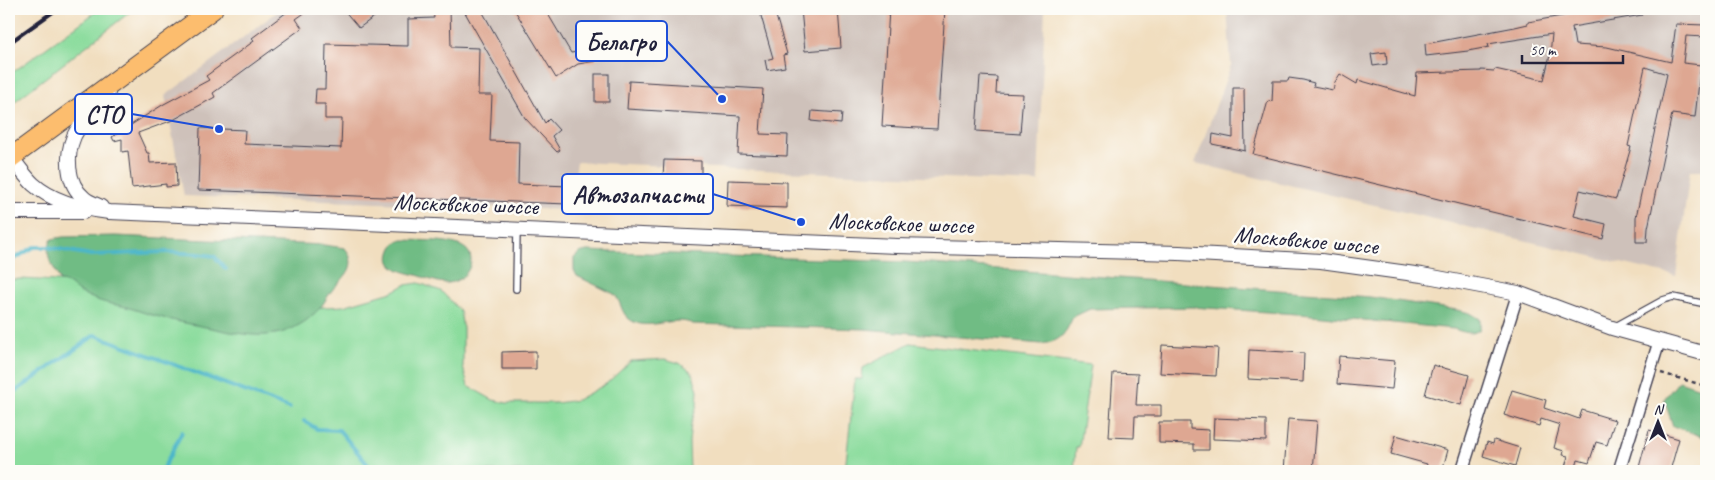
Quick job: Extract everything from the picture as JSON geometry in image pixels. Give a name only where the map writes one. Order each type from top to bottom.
[{"type":"highway","points":[[10,158],[213,9]]},
{"type":"street","points":[[128,213],[100,207],[84,198],[77,191],[70,174],[69,154],[75,136],[82,124],[101,100],[140,62]]},
{"type":"street","name":"Московское шоссе","points":[[10,158],[32,184],[50,195],[82,208],[128,213],[897,246],[1179,253],[1321,261],[1422,275],[1518,293],[1612,328],[1706,354]]},
{"type":"street","points":[[9,212],[128,213]]},
{"type":"street","points":[[1462,471],[1518,293]]},
{"type":"street","points":[[1619,471],[1659,342]]},
{"type":"lane","points":[[516,289],[517,229]]},
{"type":"lane","points":[[1612,328],[1663,300],[1673,297],[1706,304]]},
{"type":"path","points":[[1650,369],[1706,386]]},
{"type":"shaded area","points":[[281,9],[1045,9],[1038,182],[577,162],[569,210],[184,196],[165,96]]},
{"type":"shaded area","points":[[1227,9],[1706,9],[1706,171],[1690,170],[1676,276],[1195,163],[1231,65]]},
{"type":"green space","points":[[100,9],[134,9],[9,106],[9,75]]},
{"type":"green space","points":[[115,236],[324,245],[345,248],[349,254],[351,265],[346,275],[333,289],[320,308],[302,323],[278,333],[267,335],[245,334],[172,320],[104,302],[79,292],[68,283],[60,281],[49,256],[48,250],[52,239]]},
{"type":"green space","points":[[403,240],[441,241],[461,246],[470,255],[469,268],[461,278],[447,283],[401,271],[390,262],[389,256],[393,246]]},
{"type":"green space","points":[[587,251],[906,262],[1370,297],[1470,313],[1480,319],[1480,329],[1468,333],[1454,329],[1312,315],[1192,307],[1090,309],[1073,317],[1065,332],[1058,339],[1042,344],[864,329],[693,324],[677,321],[643,324],[628,318],[614,294],[577,276],[574,270],[574,258],[579,253]]},
{"type":"green space","points":[[9,280],[74,282],[273,310],[343,306],[392,292],[405,285],[419,283],[441,291],[460,311],[463,328],[463,367],[468,386],[493,400],[507,403],[557,403],[577,400],[606,384],[631,361],[665,359],[679,363],[692,372],[698,390],[697,405],[691,424],[689,442],[690,471],[9,471]]},
{"type":"green space","points":[[910,343],[1091,365],[1079,447],[1076,447],[1074,471],[845,471],[855,379],[862,379],[863,368]]},
{"type":"green space","points":[[1679,381],[1706,390],[1706,438],[1673,426],[1664,399]]},
{"type":"building","points":[[291,9],[310,9],[296,19],[302,28],[213,93],[215,97],[173,120],[138,133],[147,153],[149,153],[150,163],[176,162],[177,186],[166,187],[166,184],[132,188],[128,151],[122,152],[122,139],[114,141],[112,137],[164,104],[209,80],[206,76],[254,41],[252,38]]},
{"type":"building","points":[[343,9],[385,9],[359,28]]},
{"type":"building","points":[[433,9],[450,9],[451,47],[479,48],[478,95],[492,95],[490,141],[519,142],[518,184],[569,186],[568,204],[198,190],[200,128],[245,130],[244,144],[341,148],[342,119],[325,119],[325,104],[315,104],[316,89],[325,89],[326,44],[408,46],[408,19],[434,18]]},
{"type":"building","points":[[463,9],[481,9],[545,123],[549,119],[559,130],[552,136],[560,150],[557,152],[525,118]]},
{"type":"building","points":[[514,9],[545,9],[571,53],[595,49],[596,61],[578,64],[556,78]]},
{"type":"building","points":[[759,9],[774,9],[787,54],[783,55],[785,67],[767,70],[765,60],[773,58]]},
{"type":"building","points":[[801,9],[838,9],[841,48],[805,51]]},
{"type":"building","points":[[889,9],[945,9],[937,129],[882,126]]},
{"type":"building","points":[[1601,9],[1642,9],[1642,15],[1572,27],[1575,45],[1607,47],[1671,62],[1676,24],[1705,25],[1705,37],[1686,36],[1683,63],[1701,65],[1695,117],[1672,114],[1648,228],[1647,242],[1636,242],[1636,217],[1667,74],[1645,67],[1628,146],[1631,147],[1616,199],[1580,190],[1574,216],[1606,224],[1603,239],[1253,154],[1268,101],[1272,102],[1273,81],[1288,81],[1289,78],[1303,80],[1314,83],[1313,86],[1333,90],[1340,74],[1357,84],[1358,80],[1415,96],[1417,73],[1494,71],[1495,69],[1544,80],[1550,55],[1552,34],[1488,44],[1489,47],[1468,51],[1426,56],[1425,44]]},
{"type":"building","points":[[1386,52],[1387,64],[1373,66],[1371,54]]},
{"type":"building","points":[[595,74],[609,74],[609,102],[595,102]]},
{"type":"building","points":[[980,76],[997,77],[996,93],[1023,94],[1020,134],[976,131]]},
{"type":"building","points":[[629,81],[763,89],[760,134],[788,135],[787,156],[738,154],[740,116],[627,109]]},
{"type":"building","points":[[1233,88],[1244,88],[1245,151],[1212,144],[1213,134],[1233,138]]},
{"type":"building","points":[[812,111],[842,113],[841,124],[811,121]]},
{"type":"building","points":[[664,160],[701,161],[701,178],[663,177]]},
{"type":"building","points":[[728,180],[787,182],[787,208],[727,206]]},
{"type":"building","points":[[1162,345],[1218,348],[1216,376],[1160,373]]},
{"type":"building","points":[[1249,350],[1304,353],[1303,382],[1248,379]]},
{"type":"building","points":[[536,351],[536,369],[502,369],[502,352]]},
{"type":"building","points":[[1339,356],[1395,361],[1392,389],[1337,384]]},
{"type":"building","points":[[1433,365],[1469,375],[1461,405],[1425,395]]},
{"type":"building","points":[[1113,373],[1138,374],[1136,405],[1161,405],[1161,416],[1135,416],[1134,438],[1109,437]]},
{"type":"building","points":[[1512,390],[1546,400],[1544,408],[1565,415],[1579,419],[1582,410],[1615,420],[1607,445],[1596,442],[1589,463],[1578,460],[1575,471],[1564,471],[1568,456],[1563,455],[1564,451],[1554,448],[1560,425],[1541,419],[1539,426],[1504,415]]},
{"type":"building","points":[[1214,418],[1266,420],[1266,441],[1213,439]]},
{"type":"building","points":[[1288,419],[1317,421],[1313,471],[1284,471]]},
{"type":"building","points":[[1159,422],[1190,422],[1190,429],[1209,430],[1209,450],[1194,450],[1194,444],[1159,443]]},
{"type":"building","points":[[1649,430],[1679,439],[1670,471],[1638,471]]},
{"type":"building","points":[[1396,435],[1448,450],[1442,471],[1425,471],[1427,464],[1391,454]]},
{"type":"building","points":[[1494,440],[1520,448],[1515,466],[1483,456],[1487,442],[1493,444]]},
{"type":"waterway","points":[[9,262],[34,247],[47,247],[91,255],[167,252],[199,254],[214,256],[226,269]]},
{"type":"waterway","points":[[9,396],[95,335],[290,408]]},
{"type":"waterway","points":[[304,421],[317,429],[339,430],[373,471]]},
{"type":"waterway","points":[[162,471],[182,432]]},
{"type":"railway","points":[[9,43],[57,9]]},
{"type":"place","name":"Белагро","points":[[722,99]]},
{"type":"place","name":"СТО","points":[[219,129]]},
{"type":"place","name":"Автозапчасти","points":[[801,222]]}]
